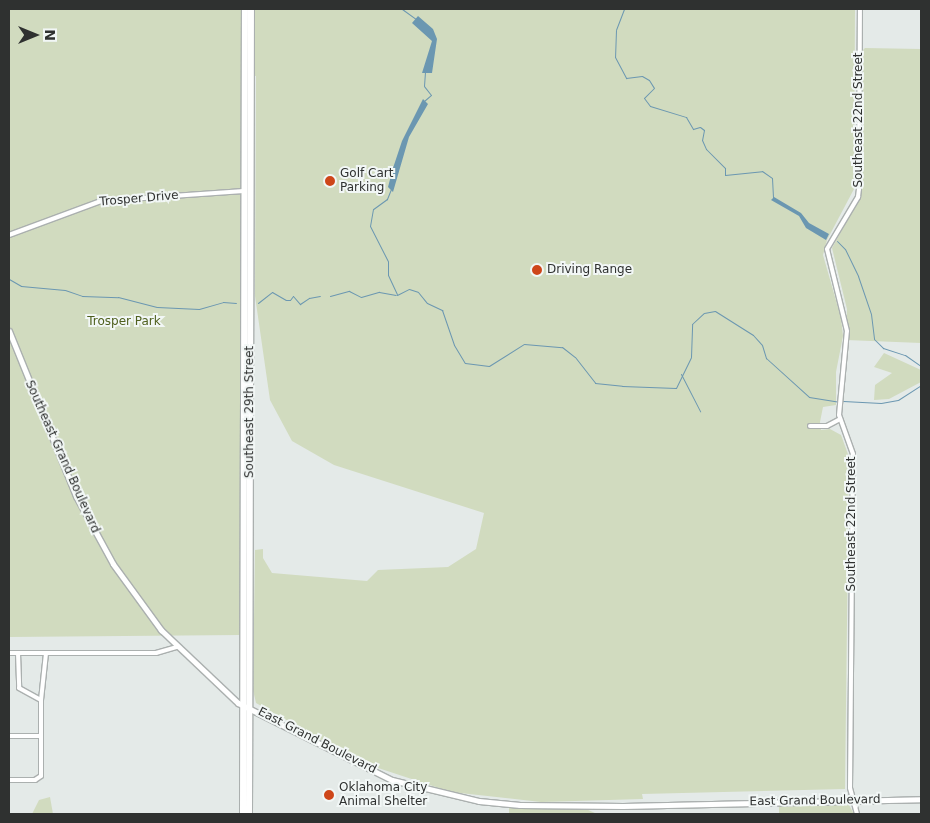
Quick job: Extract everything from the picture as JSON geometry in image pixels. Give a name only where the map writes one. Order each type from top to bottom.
[{"type":"main road","name":"Southeast 29th Street","points":[[243,814],[246,807],[247,454],[245,9]]},
{"type":"main road","name":"Southeast 29th Street","points":[[247,191],[251,9]]},
{"type":"main road","name":"Southeast 29th Street","points":[[246,807],[249,814]]},
{"type":"street","name":"Southeast 22nd Street","points":[[857,814],[850,788],[853,454],[840,419],[839,408],[847,331],[844,311],[827,258],[830,242],[853,206],[859,189],[860,9]]},
{"type":"street","name":"Trosper Drive","points":[[9,235],[101,201],[247,191]]},
{"type":"street","name":"Southeast Grand Boulevard","points":[[9,331],[92,529],[130,590],[177,647],[246,706]]},
{"type":"street","points":[[810,426],[827,426],[840,419]]},
{"type":"street","points":[[9,653],[156,653],[177,647]]},
{"type":"street","points":[[18,653],[19,688],[41,700]]},
{"type":"street","points":[[9,780],[35,780],[41,776],[41,700],[46,653]]},
{"type":"street","name":"East Grand Boulevard","points":[[246,706],[392,780],[479,801],[520,805],[624,806],[921,799]]},
{"type":"street","points":[[9,736],[41,736]]},
{"type":"green space","name":"Trosper Park","points":[[9,9],[855,9],[854,189],[827,240],[823,255],[841,318],[843,336],[836,372],[836,405],[823,407],[820,422],[821,430],[830,429],[841,435],[849,457],[845,789],[642,794],[643,799],[541,802],[451,792],[360,762],[256,703],[253,690],[255,550],[263,549],[263,558],[272,573],[367,581],[378,570],[448,567],[476,549],[484,513],[334,465],[292,441],[270,400],[255,296],[256,76],[241,74],[240,635],[9,637]]},
{"type":"green space","points":[[865,48],[921,49],[921,343],[846,340],[847,309],[832,248],[861,195],[862,51]]},
{"type":"green space","points":[[884,353],[921,370],[921,382],[889,399],[874,400],[875,385],[892,373],[874,367]]},
{"type":"green space","points":[[50,797],[53,814],[32,814],[39,800]]},
{"type":"green space","points":[[779,805],[849,805],[854,814],[779,814]]},
{"type":"green space","points":[[509,807],[586,809],[597,814],[509,814]]},
{"type":"water","points":[[418,16],[433,29],[437,39],[432,73],[422,73],[432,41],[412,23]]},
{"type":"water","points":[[423,99],[428,104],[409,137],[393,192],[388,187],[393,168],[402,141]]},
{"type":"water","points":[[774,197],[801,213],[809,223],[829,234],[826,240],[806,228],[799,216],[771,200]]},
{"type":"waterway","points":[[402,9],[417,20]]},
{"type":"waterway","points":[[624,9],[616,30],[615,57],[626,78],[642,76],[649,80],[654,88],[644,98],[650,106],[686,117],[693,129],[700,127],[704,130],[702,140],[706,149],[725,168],[725,175],[762,171],[772,178],[773,199]]},
{"type":"waterway","points":[[424,101],[431,95],[424,86],[425,72]]},
{"type":"waterway","points":[[391,189],[387,199],[373,209],[370,226],[388,261],[388,275],[397,294]]},
{"type":"waterway","points":[[837,241],[845,249],[858,276],[871,314],[874,339],[883,348],[905,355],[921,366]]},
{"type":"waterway","points":[[9,279],[21,286],[65,290],[82,296],[118,297],[157,307],[199,309],[223,302],[236,303]]},
{"type":"waterway","points":[[397,295],[409,289],[418,292],[427,303],[442,310],[454,345],[465,363],[489,366],[524,344],[562,347],[575,357],[595,383],[622,386],[676,388],[691,357],[692,324],[704,313],[715,311],[753,335],[762,345],[766,358],[809,397],[839,402]]},
{"type":"waterway","points":[[330,296],[349,291],[361,297],[379,292],[396,295]]},
{"type":"waterway","points":[[258,303],[272,292],[286,300],[290,300],[293,296],[300,304],[309,298],[320,296]]},
{"type":"waterway","points":[[681,374],[700,411]]},
{"type":"waterway","points":[[843,401],[881,403],[898,400],[921,385]]},
{"type":"place","name":"Golf Cart Parking","points":[[330,181]]},
{"type":"place","name":"Driving Range","points":[[537,270]]},
{"type":"place","name":"Oklahoma City Animal Shelter","points":[[329,795]]}]
